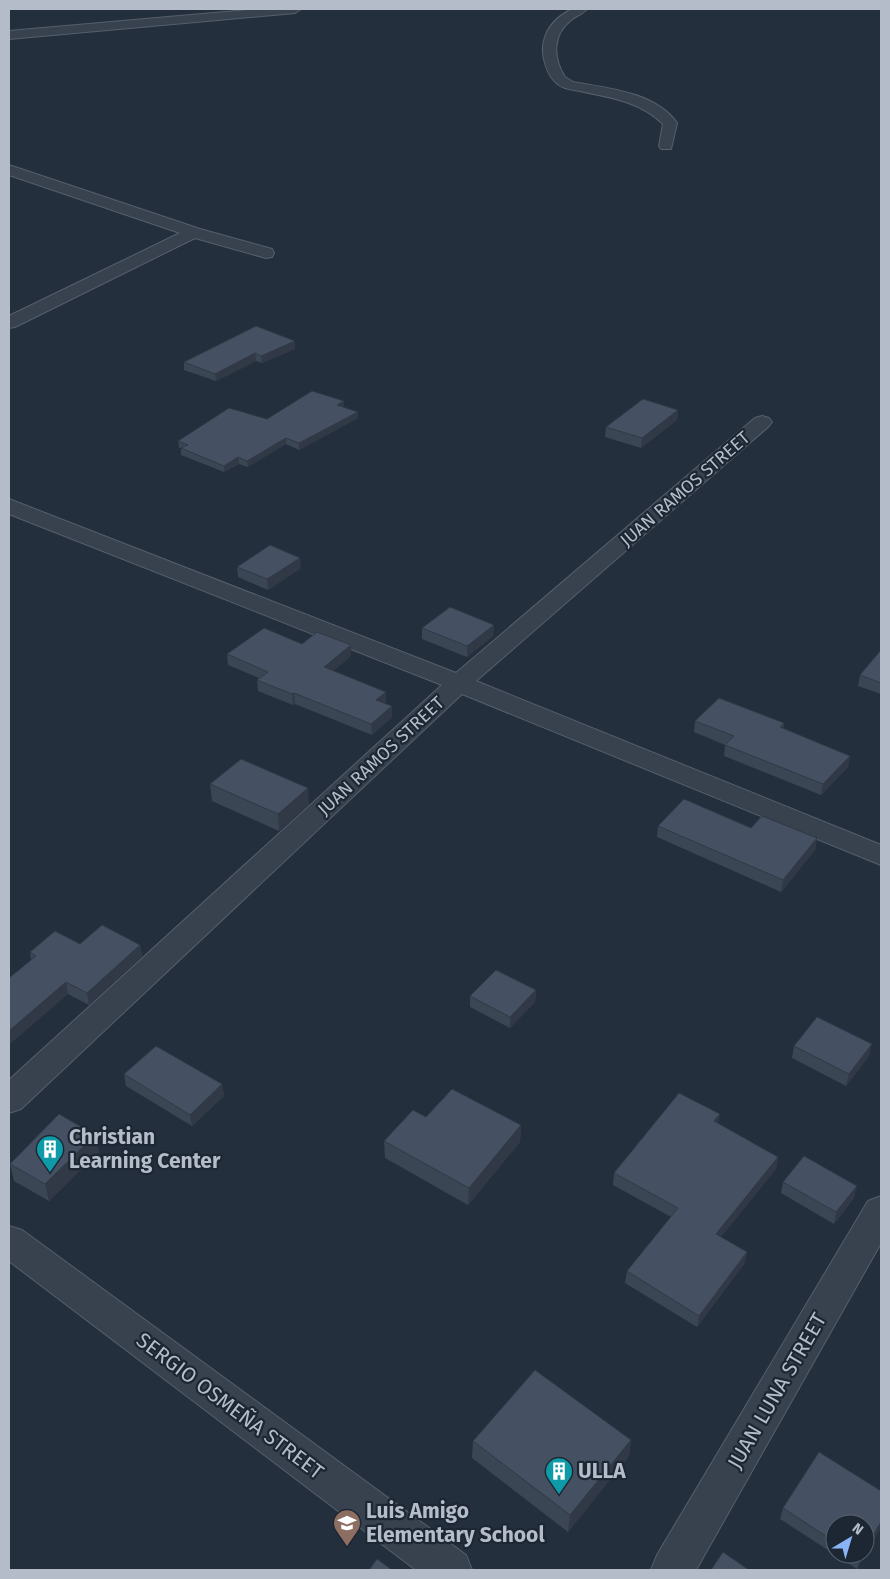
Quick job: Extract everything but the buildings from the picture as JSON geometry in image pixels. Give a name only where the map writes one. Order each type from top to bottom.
[{"type":"street","points":[[9,34],[295,9]]},
{"type":"street","points":[[581,9],[569,13],[550,38],[551,56],[557,77],[564,83],[619,95],[652,106],[670,123],[666,146]]},
{"type":"street","points":[[9,170],[194,232],[266,253]]},
{"type":"street","points":[[9,183],[27,176]]},
{"type":"street","points":[[9,323],[194,232]]},
{"type":"street","name":"JUAN RAMOS STREET","points":[[9,1100],[459,684],[762,422]]},
{"type":"street","points":[[9,506],[459,684],[881,856]]},
{"type":"street","name":"JUAN LUNA STREET","points":[[672,1570],[881,1211]]},
{"type":"street","name":"SERGIO OSMEÑA STREET","points":[[9,1241],[451,1570]]},
{"type":"place","name":"Christian Learning Center","points":[[50,1173]]},
{"type":"place","name":"ULLA","points":[[559,1495]]},
{"type":"place","name":"Luis Amigo Elementary School","points":[[347,1547]]}]
